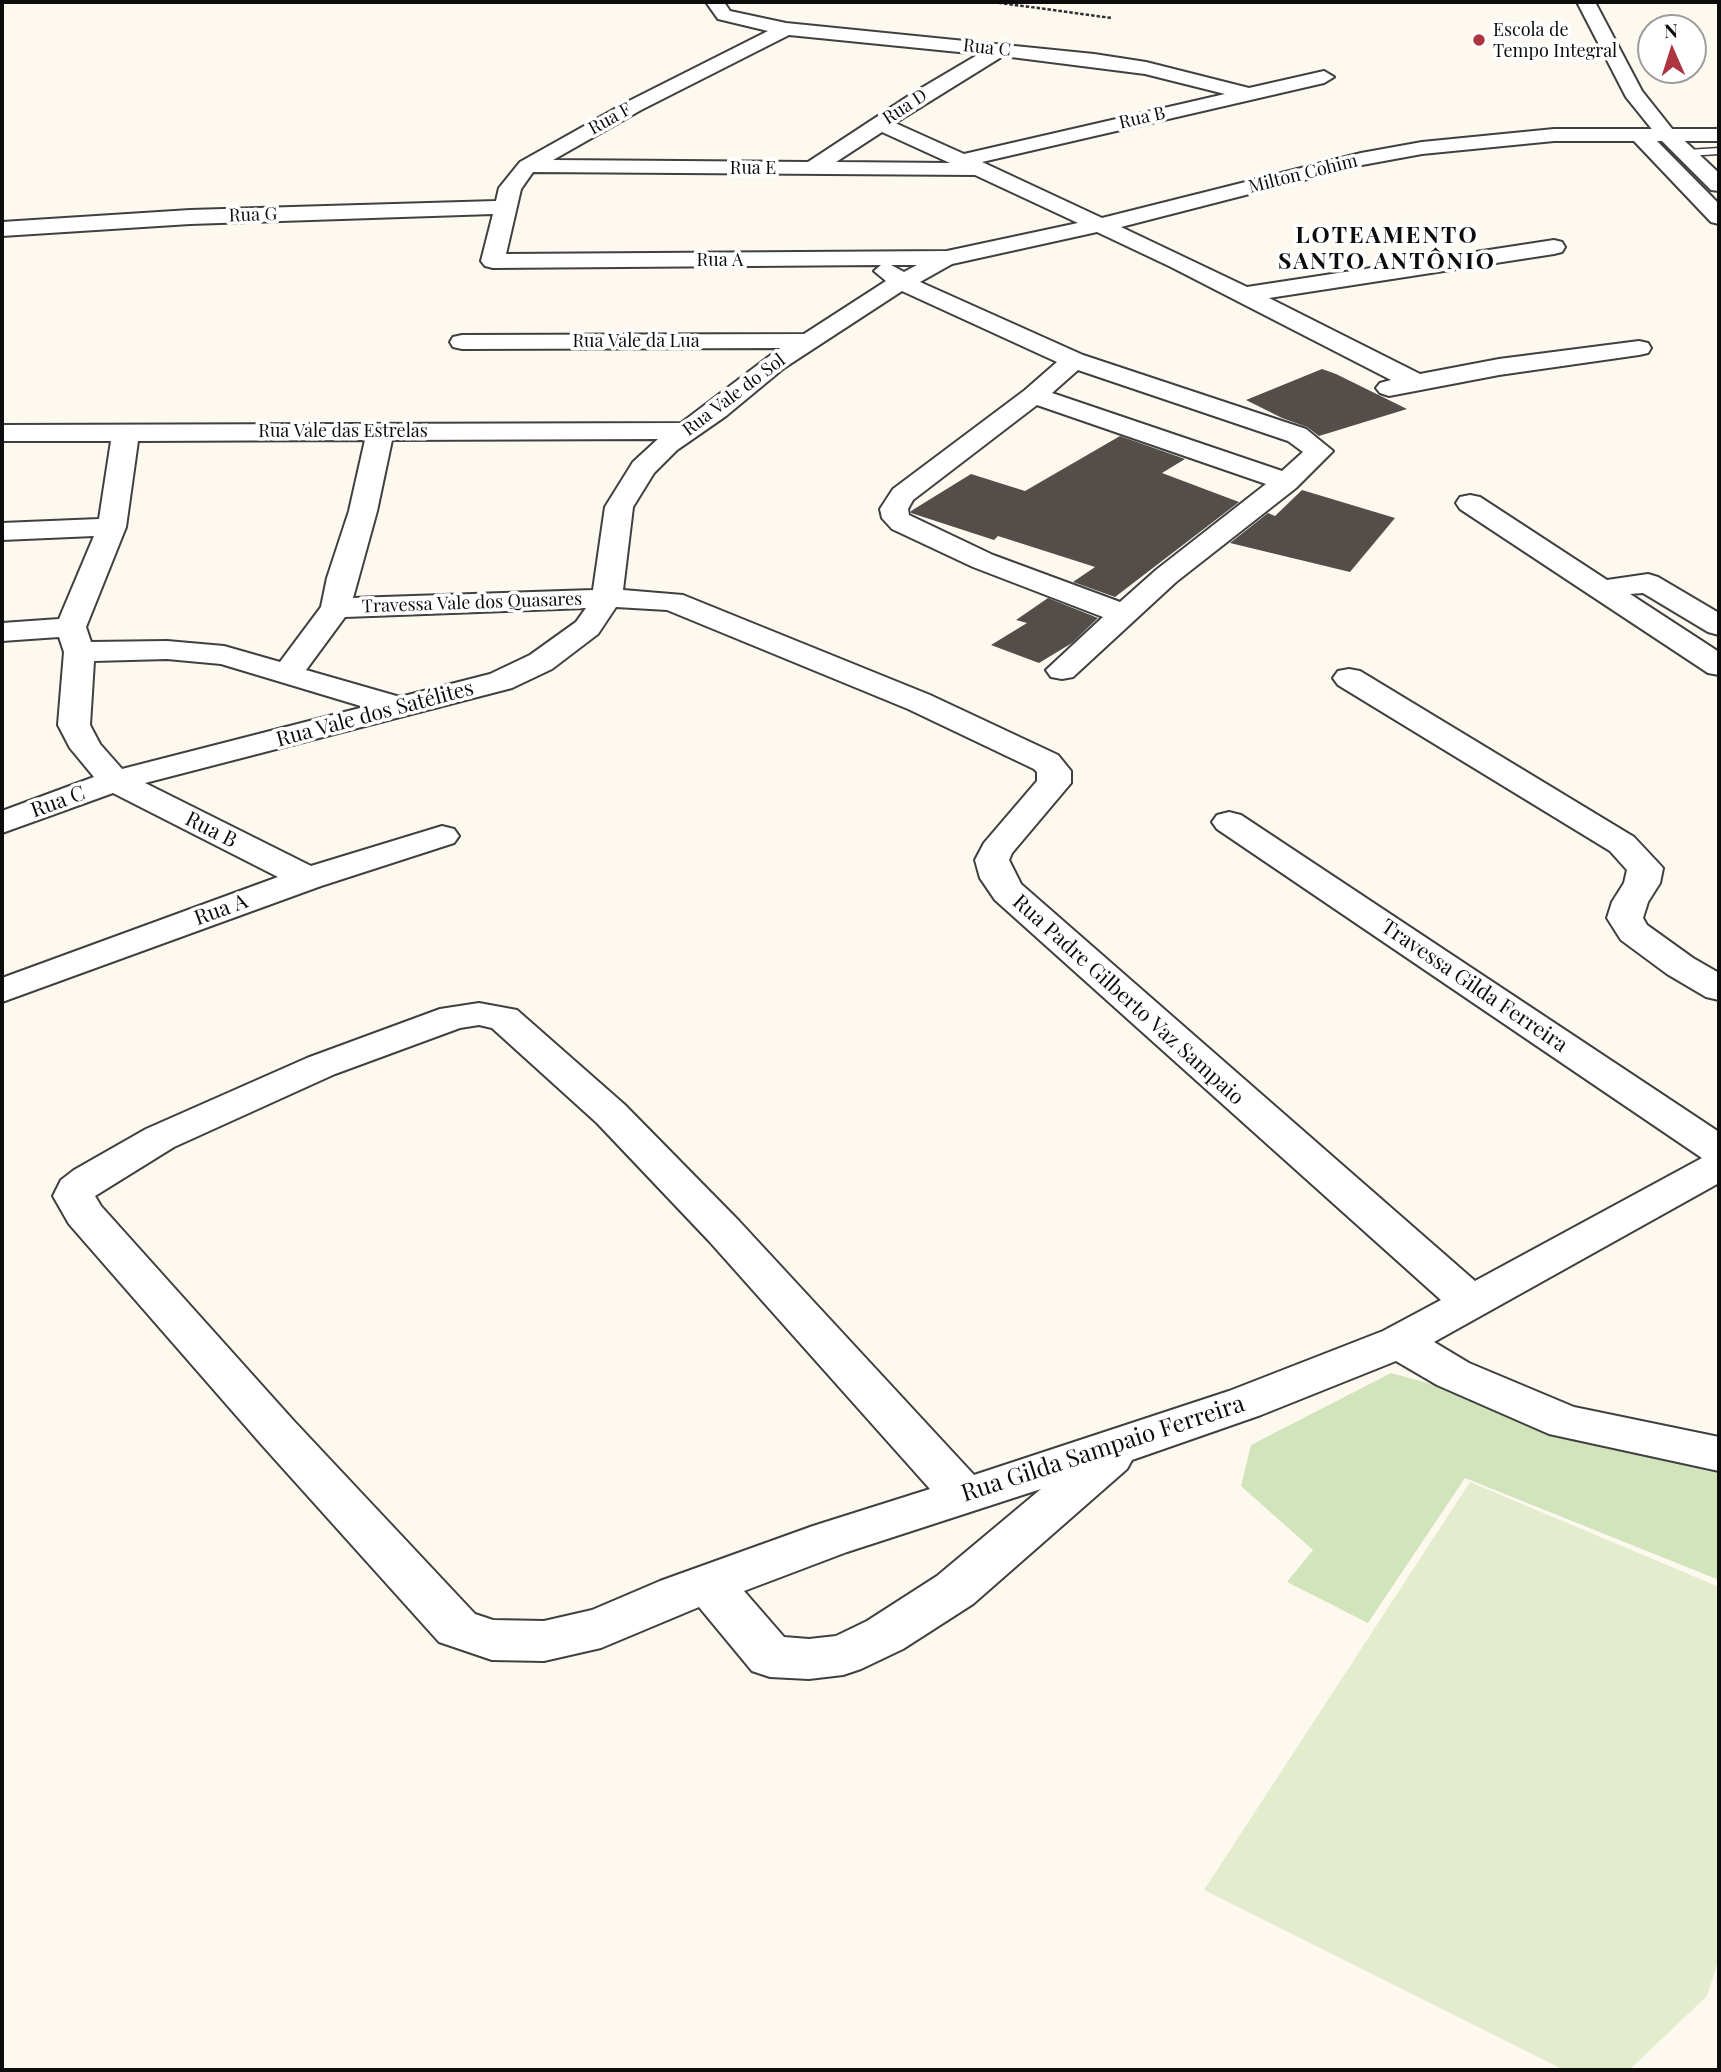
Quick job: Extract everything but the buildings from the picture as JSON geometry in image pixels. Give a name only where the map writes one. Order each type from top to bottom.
[{"type":"street","points":[[1587,2],[1633,93],[1666,134],[1719,185]]},
{"type":"street","name":"Rua C","points":[[720,8],[736,20],[786,29],[1000,50],[1146,68],[1248,94]]},
{"type":"street","name":"Rua F","points":[[494,261],[509,188],[527,166],[634,106],[786,29]]},
{"type":"street","name":"Rua D","points":[[814,168],[1000,50]]},
{"type":"street","name":"Rua B","points":[[970,165],[1324,77]]},
{"type":"street","points":[[880,124],[1101,225],[1413,381]]},
{"type":"street","points":[[1638,133],[1719,217]]},
{"type":"street","name":"Milton Cohim","points":[[947,258],[1101,225],[1361,159],[1422,148],[1553,135],[1719,135]]},
{"type":"street","name":"Rua E","points":[[527,166],[814,168],[970,165]]},
{"type":"street","name":"Rua G","points":[[2,229],[190,217],[505,207]]},
{"type":"street","points":[[1245,295],[1554,247]]},
{"type":"street","name":"Rua A","points":[[494,261],[947,258]]},
{"type":"street","name":"Rua Vale do Sol","points":[[607,598],[619,507],[643,468],[685,431],[717,410],[775,363],[901,282],[947,258]]},
{"type":"street","points":[[875,259],[901,282],[1074,360],[1309,441],[1320,452],[1166,576],[1062,670]]},
{"type":"street","name":"Rua Vale da Lua","points":[[462,342],[809,341]]},
{"type":"street","points":[[1384,389],[1413,381],[1639,348]]},
{"type":"street","points":[[1074,360],[1034,395],[903,495],[895,505],[896,518],[983,561],[1116,611],[1125,612]]},
{"type":"street","points":[[1034,395],[1286,482]]},
{"type":"street","points":[[287,674],[336,608],[342,578],[363,511],[381,430]]},
{"type":"street","points":[[115,781],[86,748],[74,725],[75,639],[112,527],[126,431]]},
{"type":"street","name":"Rua Vale das Estrelas","points":[[2,433],[685,431]]},
{"type":"street","points":[[1470,503],[1719,666]]},
{"type":"street","points":[[2,531],[112,527]]},
{"type":"street","points":[[1604,589],[1648,583],[1719,626]]},
{"type":"street","name":"Travessa Vale dos Quasares","points":[[336,608],[607,598]]},
{"type":"street","name":"Rua Vale dos Satélites","points":[[115,781],[501,681],[541,662],[587,628],[607,598]]},
{"type":"street","name":"Rua Padre Gilberto Vaz Sampaio","points":[[607,598],[672,601],[919,702],[1003,743],[1033,754],[1050,765],[1054,771],[1054,783],[996,850],[992,860],[998,878],[1008,892],[1472,1303]]},
{"type":"street","points":[[2,632],[224,655],[398,707]]},
{"type":"street","points":[[1349,678],[1622,844],[1645,869],[1642,883],[1630,902],[1625,918],[1634,932],[1719,989]]},
{"type":"street","name":"Rua C","points":[[2,823],[115,781]]},
{"type":"street","name":"Rua B","points":[[115,781],[308,878]]},
{"type":"street","name":"Travessa Gilda Ferreira","points":[[1229,821],[1719,1152]]},
{"type":"street","name":"Rua A","points":[[2,991],[308,878],[442,835]]},
{"type":"street","name":"Rua Gilda Sampaio Ferreira","points":[[964,1494],[743,1251],[611,1114],[504,1017],[479,1014],[453,1017],[321,1066],[160,1138],[76,1190],[74,1196],[83,1214],[277,1432],[457,1628],[492,1640],[544,1642],[601,1628],[830,1539],[964,1494],[1121,1447],[1245,1403],[1399,1342],[1719,1166]]},
{"type":"street","points":[[1399,1342],[1453,1374],[1565,1422],[1719,1454]]},
{"type":"street","points":[[709,1584],[771,1657],[809,1659],[843,1655],[885,1635],[955,1590],[1121,1447]]},
{"type":"lane","points":[[1687,153],[1719,151]]},
{"type":"path","points":[[993,2],[1112,18]]},
{"type":"green space","points":[[1391,1373],[1719,1463],[1719,1580],[1465,1478],[1368,1623],[1287,1582],[1313,1550],[1241,1486],[1251,1445]]},
{"type":"green space","points":[[1470,1482],[1719,1587],[1719,1958],[1707,1996],[1629,2070],[1564,2070],[1204,1890]]},
{"type":"place","name":"Escola de Tempo Integral","points":[[1479,40]]},
{"type":"district","name":"LOTEAMENTO SANTO ANTÔNIO","points":[[1387,249]]}]
